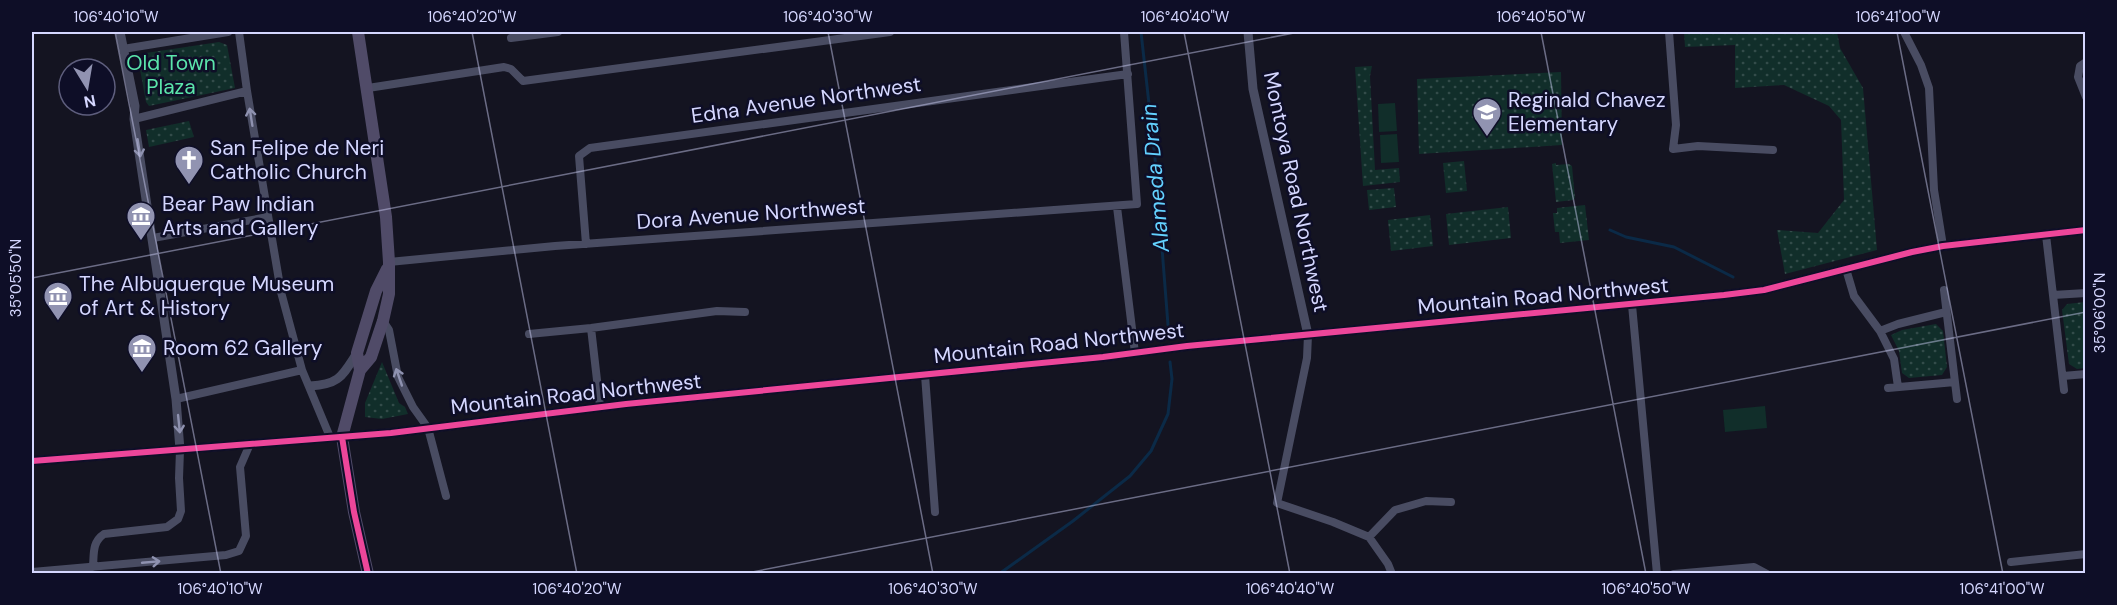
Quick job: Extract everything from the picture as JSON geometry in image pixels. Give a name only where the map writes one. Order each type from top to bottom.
[{"type":"main road","points":[[358,32],[386,216],[389,294],[371,357],[360,370],[336,437],[368,573]]},
{"type":"main road","points":[[360,370],[357,352],[376,291],[389,265]]},
{"type":"street","points":[[93,567],[95,544],[99,537],[104,534],[167,527],[178,519],[181,511],[176,399],[134,119],[135,106],[120,32]]},
{"type":"street","points":[[123,49],[228,32]]},
{"type":"street","points":[[239,32],[281,292],[302,370],[336,437]]},
{"type":"street","points":[[511,38],[558,32]]},
{"type":"street","points":[[368,88],[504,67],[511,69],[523,81],[890,32]]},
{"type":"street","points":[[1124,32],[1137,204],[1117,207],[1135,353]]},
{"type":"street","name":"Montoya Road Northwest","points":[[1248,32],[1253,89],[1308,335],[1307,358],[1277,503],[1334,522],[1369,537]]},
{"type":"street","points":[[1669,32],[1676,125],[1673,149],[1698,146],[1773,150]]},
{"type":"street","points":[[1904,32],[1921,65],[1929,88],[1934,190],[1942,246]]},
{"type":"street","points":[[2083,64],[2078,77],[2085,97]]},
{"type":"street","name":"Edna Avenue Northwest","points":[[586,244],[579,156],[590,148],[1128,74]]},
{"type":"street","points":[[134,119],[247,91]]},
{"type":"street","name":"Dora Avenue Northwest","points":[[389,265],[586,244],[1117,207]]},
{"type":"street","points":[[153,238],[268,217]]},
{"type":"street","name":"Mountain Road Northwest","points":[[32,461],[336,437],[600,406],[925,375],[1135,353],[1154,349],[1632,305],[1764,290],[1942,246],[2085,230]]},
{"type":"street","points":[[2046,235],[2064,390]]},
{"type":"street","points":[[1846,268],[1854,296],[1880,332],[1894,359],[1898,387]]},
{"type":"street","points":[[1944,290],[1957,399]]},
{"type":"street","points":[[2053,295],[2085,293]]},
{"type":"street","points":[[1632,305],[1657,573]]},
{"type":"street","points":[[529,334],[717,311],[745,312]]},
{"type":"street","points":[[1880,332],[1898,324],[1946,312]]},
{"type":"street","points":[[383,321],[389,330],[398,377],[412,407],[428,428],[446,496]]},
{"type":"street","points":[[591,328],[600,406]]},
{"type":"street","points":[[310,386],[329,385],[341,378],[357,352]]},
{"type":"street","points":[[176,399],[302,370]]},
{"type":"street","points":[[2062,376],[2085,374]]},
{"type":"street","points":[[925,375],[935,512]]},
{"type":"street","points":[[1888,388],[1955,382]]},
{"type":"street","points":[[32,572],[226,555],[239,551],[246,536],[240,467],[250,444]]},
{"type":"street","points":[[1392,573],[1369,537],[1395,510],[1426,501],[1451,502]]},
{"type":"street","points":[[2011,562],[2085,554]]},
{"type":"street","points":[[1674,573],[1754,567],[1767,573]]},
{"type":"green space","points":[[1684,32],[1837,32],[1840,48],[1863,88],[1877,250],[1785,274],[1777,230],[1818,233],[1844,200],[1841,120],[1829,106],[1784,85],[1735,88],[1735,45],[1685,47]]},
{"type":"green space","name":"Old Town Plaza","points":[[219,42],[227,45],[235,88],[149,106],[146,102],[139,64],[146,53]]},
{"type":"green space","points":[[1372,66],[1370,76],[1375,170],[1399,168],[1400,182],[1363,186],[1355,67]]},
{"type":"green space","points":[[1561,72],[1562,145],[1419,154],[1417,79]]},
{"type":"green space","points":[[1395,103],[1397,131],[1379,132],[1378,104]]},
{"type":"green space","points":[[189,121],[194,137],[149,147],[146,130]]},
{"type":"green space","points":[[1397,134],[1399,162],[1381,163],[1380,135]]},
{"type":"green space","points":[[1464,161],[1467,191],[1446,193],[1443,163]]},
{"type":"green space","points":[[1556,163],[1556,165],[1569,164],[1572,166],[1575,198],[1573,200],[1556,202],[1552,164]]},
{"type":"green space","points":[[1394,188],[1396,207],[1369,210],[1367,190]]},
{"type":"green space","points":[[1585,205],[1589,240],[1560,243],[1559,232],[1555,232],[1553,213],[1557,213],[1557,208]]},
{"type":"green space","points":[[1508,207],[1511,238],[1449,245],[1446,214]]},
{"type":"green space","points":[[1430,215],[1433,246],[1391,251],[1388,220]]},
{"type":"green space","points":[[2085,302],[2085,368],[2077,369],[2069,364],[2062,310],[2067,304]]},
{"type":"green space","points":[[1936,324],[1943,331],[1947,367],[1942,375],[1909,378],[1902,373],[1899,351],[1891,335],[1902,330]]},
{"type":"green space","points":[[382,362],[399,403],[405,407],[408,414],[382,419],[365,417],[365,403]]},
{"type":"green space","points":[[1765,406],[1767,428],[1725,432],[1723,410]]},
{"type":"waterway","name":"Alameda Drain","points":[[1141,32],[1155,158],[1168,325]]},
{"type":"waterway","points":[[1610,230],[1626,237],[1674,247],[1733,277]]},
{"type":"waterway","name":"Alameda Drain","points":[[999,574],[1073,521],[1130,476],[1151,451],[1168,414],[1172,379],[1170,362]]},
{"type":"cycle path","points":[[32,461],[391,433],[626,404],[1103,357],[1187,346],[1724,295],[1764,290],[1943,246],[2086,230]]},
{"type":"cycle path","points":[[342,437],[354,512],[368,574]]},
{"type":"place","name":"Reginald Chavez Elementary","points":[[1487,138]]},
{"type":"place","name":"San Felipe de Neri Catholic Church","points":[[189,186]]},
{"type":"place","name":"Bear Paw Indian Arts and Gallery","points":[[141,242]]},
{"type":"place","name":"The Albuquerque Museum of Art & History","points":[[58,322]]},
{"type":"place","name":"Room 62 Gallery","points":[[142,374]]}]
